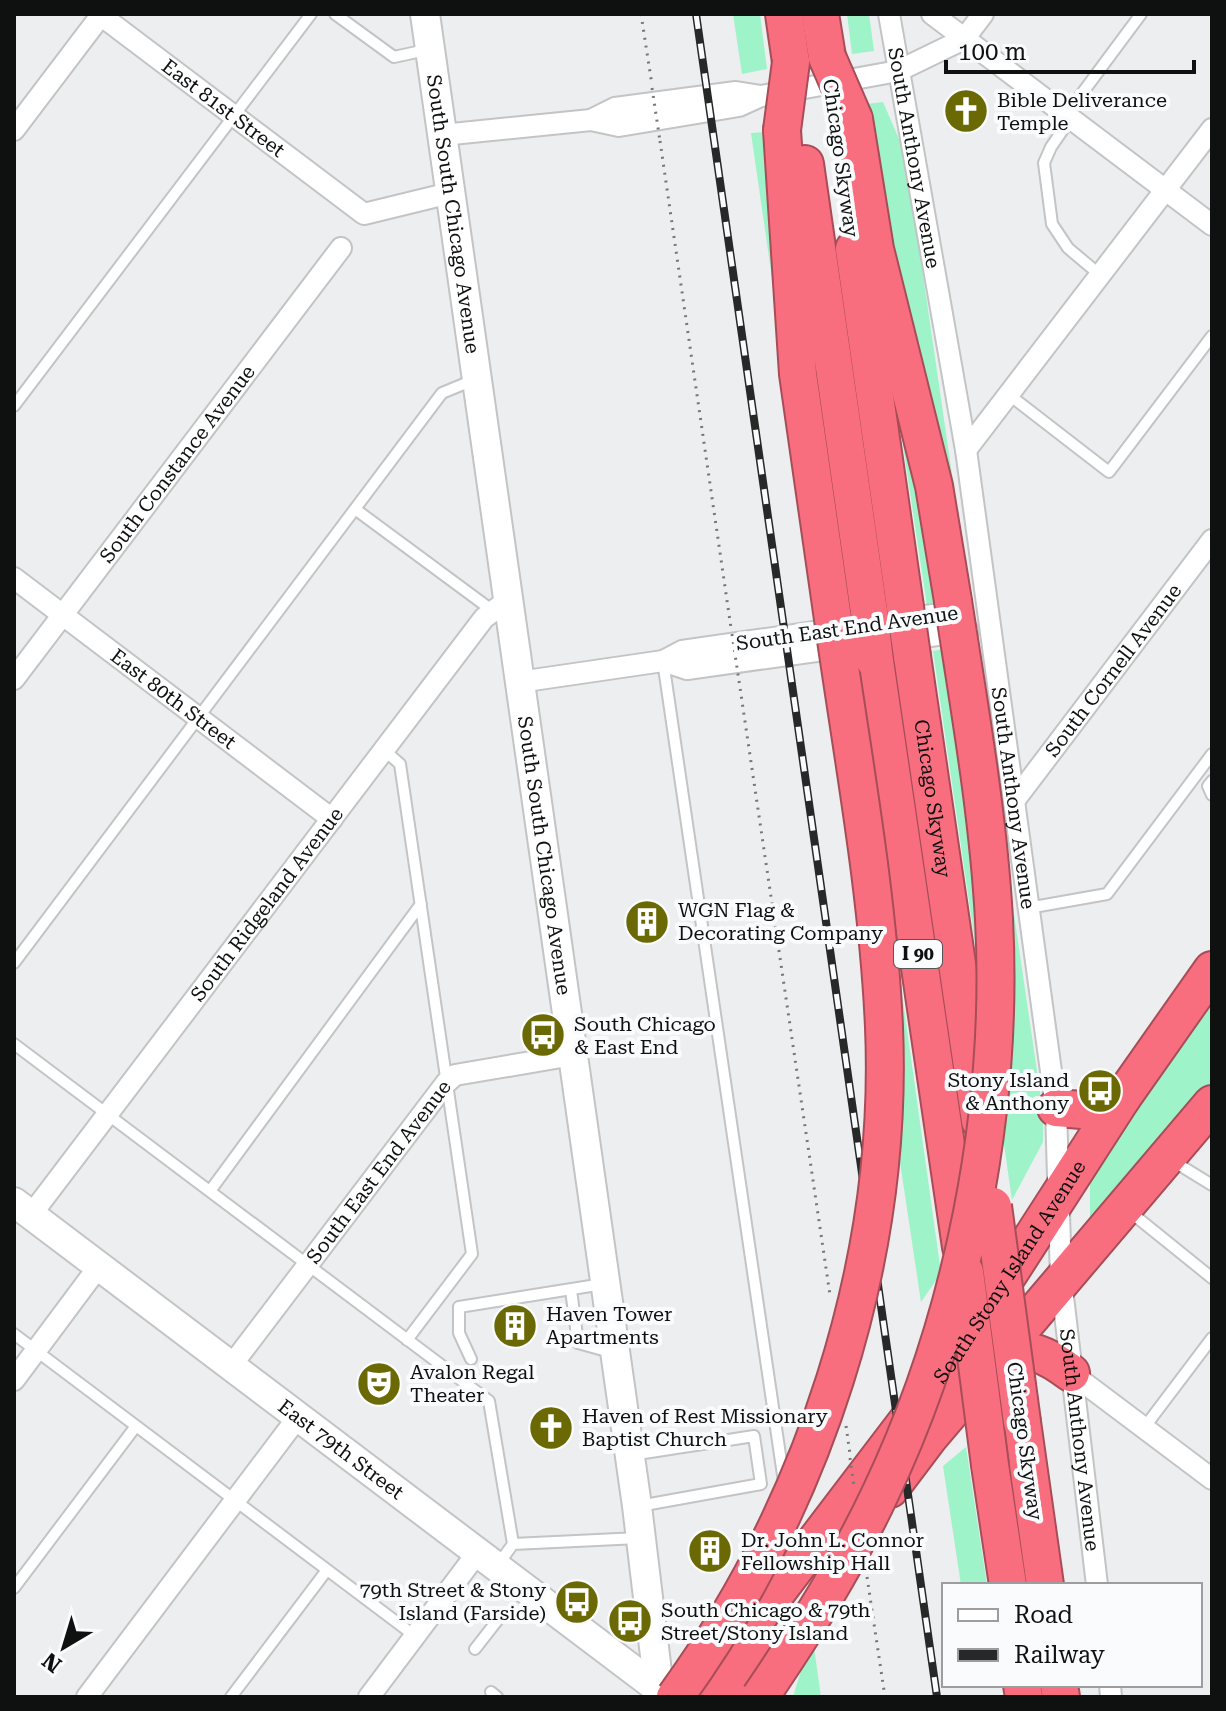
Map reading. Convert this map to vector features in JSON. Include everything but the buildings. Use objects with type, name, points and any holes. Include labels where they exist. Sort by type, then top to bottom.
[{"type":"highway","name":"Chicago Skyway","points":[[784,14],[791,62],[791,128],[869,612],[1008,1583]]},
{"type":"highway","name":"Chicago Skyway","points":[[820,14],[827,57],[845,120],[905,607],[1045,1583]]},
{"type":"highway","points":[[760,1697],[832,1586],[880,1495],[911,1423],[935,1354],[973,1208],[992,1067],[994,919],[986,830],[953,601],[934,486],[845,120]]},
{"type":"highway","points":[[663,1695],[703,1658],[760,1562],[807,1460],[851,1325],[869,1240],[880,1155],[885,1074],[878,936],[798,374],[791,128]]},
{"type":"highway","name":"South Stony Island Avenue","points":[[697,1697],[796,1560],[952,1362],[1122,1098],[1212,970]]},
{"type":"highway","points":[[1056,1108],[1095,1111],[1122,1098]]},
{"type":"highway","name":"South Stony Island Avenue","points":[[738,1697],[930,1436],[1212,1104]]},
{"type":"highway","points":[[999,1353],[1014,1349],[1035,1351],[1071,1373]]},
{"type":"main road","name":"South South Chicago Avenue","points":[[425,14],[476,379],[501,606],[519,682],[663,1695]]},
{"type":"main road","name":"East 79th Street","points":[[22,1208],[298,1417],[496,1554],[663,1695]]},
{"type":"main road","name":"South Stony Island Avenue","points":[[663,1695],[693,1642],[796,1560]]},
{"type":"main road","name":"South Stony Island Avenue","points":[[770,1697],[797,1614]]},
{"type":"street","name":"South Anthony Avenue","points":[[889,14],[966,450],[1056,1108],[1061,1280],[1097,1583]]},
{"type":"street","points":[[932,14],[1212,225]]},
{"type":"street","points":[[442,135],[591,120],[615,108],[736,92],[761,96],[898,71],[964,39],[983,14]]},
{"type":"street","name":"East 81st Street","points":[[100,15],[364,214],[450,193]]},
{"type":"street","points":[[14,130],[100,15]]},
{"type":"street","points":[[966,450],[1212,129]]},
{"type":"street","name":"South Constance Avenue","points":[[14,679],[341,248]]},
{"type":"street","name":"South Cornell Avenue","points":[[1014,801],[1212,540]]},
{"type":"street","name":"East 80th Street","points":[[14,578],[332,819]]},
{"type":"street","name":"South Ridgeland Avenue","points":[[22,1208],[107,1114],[484,618],[501,606]]},
{"type":"street","name":"South East End Avenue","points":[[519,682],[663,661],[687,669],[973,630],[988,616]]},
{"type":"street","name":"South East End Avenue","points":[[231,1366],[446,1083],[455,1075],[573,1055]]},
{"type":"street","points":[[14,1380],[99,1266]]},
{"type":"street","points":[[1071,1373],[1212,1479]]},
{"type":"street","points":[[87,1697],[298,1417]]},
{"type":"street","points":[[369,1697],[415,1636],[496,1554]]},
{"type":"lane","points":[[14,406],[311,14]]},
{"type":"lane","points":[[335,14],[394,57],[430,50]]},
{"type":"lane","points":[[1100,275],[1068,248],[1052,224],[1044,163],[1068,117],[1141,14]]},
{"type":"lane","points":[[1008,394],[1109,472],[1212,336]]},
{"type":"lane","points":[[14,963],[442,393],[476,379]]},
{"type":"lane","points":[[355,509],[501,606]]},
{"type":"lane","points":[[663,661],[791,1525]]},
{"type":"lane","points":[[384,750],[400,764],[472,1254],[407,1340]]},
{"type":"lane","points":[[1028,908],[1107,894],[1212,754]]},
{"type":"lane","points":[[1212,781],[1208,786],[1212,795]]},
{"type":"lane","points":[[210,1191],[421,904]]},
{"type":"lane","points":[[14,1044],[489,1401],[496,1554],[641,1538]]},
{"type":"lane","points":[[1168,1158],[1212,1185]]},
{"type":"lane","points":[[1124,1207],[1212,1278]]},
{"type":"lane","points":[[471,1359],[459,1333],[459,1307],[605,1284]]},
{"type":"lane","points":[[571,1290],[578,1343],[615,1353]]},
{"type":"lane","points":[[14,1334],[415,1636]]},
{"type":"lane","points":[[1144,1428],[1212,1338]]},
{"type":"lane","points":[[14,1588],[136,1426]]},
{"type":"lane","points":[[630,1455],[754,1436],[761,1484],[637,1506]]},
{"type":"lane","points":[[231,1697],[327,1570]]},
{"type":"lane","points":[[475,1649],[500,1617]]},
{"type":"path","points":[[641,14],[830,1296]]},
{"type":"path","points":[[845,1414],[850,1458]]},
{"type":"path","points":[[867,1577],[885,1697]]},
{"type":"green space","points":[[733,14],[760,14],[767,69],[742,74]]},
{"type":"green space","points":[[847,14],[869,14],[874,51],[852,54]]},
{"type":"green space","points":[[883,102],[899,139],[908,172],[969,591],[859,105]]},
{"type":"green space","points":[[776,131],[780,333],[751,133]]},
{"type":"green space","points":[[904,411],[942,604],[927,606],[898,412]]},
{"type":"green space","points":[[975,648],[1043,1112],[1043,1142],[1012,1200],[933,651]]},
{"type":"green space","points":[[856,664],[941,1273],[921,1302],[894,1122]]},
{"type":"green space","points":[[1212,1002],[1212,1086],[1090,1228],[1090,1173]]},
{"type":"green space","points":[[966,1447],[987,1583],[961,1583],[943,1466]]},
{"type":"green space","points":[[812,1633],[821,1697],[793,1697]]},
{"type":"railway","points":[[696,14],[937,1697]]},
{"type":"place","name":"Bible Deliverance Temple","points":[[966,111]]},
{"type":"place","name":"WGN Flag & Decorating Company","points":[[647,922]]},
{"type":"place","name":"South Chicago & East End","points":[[543,1035]]},
{"type":"place","name":"Stony Island & Anthony","points":[[1100,1091]]},
{"type":"place","name":"Haven Tower Apartments","points":[[515,1326]]},
{"type":"place","name":"Avalon Regal Theater","points":[[379,1384]]},
{"type":"place","name":"Haven of Rest Missionary Baptist Church","points":[[551,1428]]},
{"type":"place","name":"Dr. John L. Connor Fellowship Hall","points":[[710,1551]]},
{"type":"place","name":"79th Street & Stony Island (Farside)","points":[[577,1602]]},
{"type":"place","name":"South Chicago & 79th Street/Stony Island","points":[[630,1621]]}]
